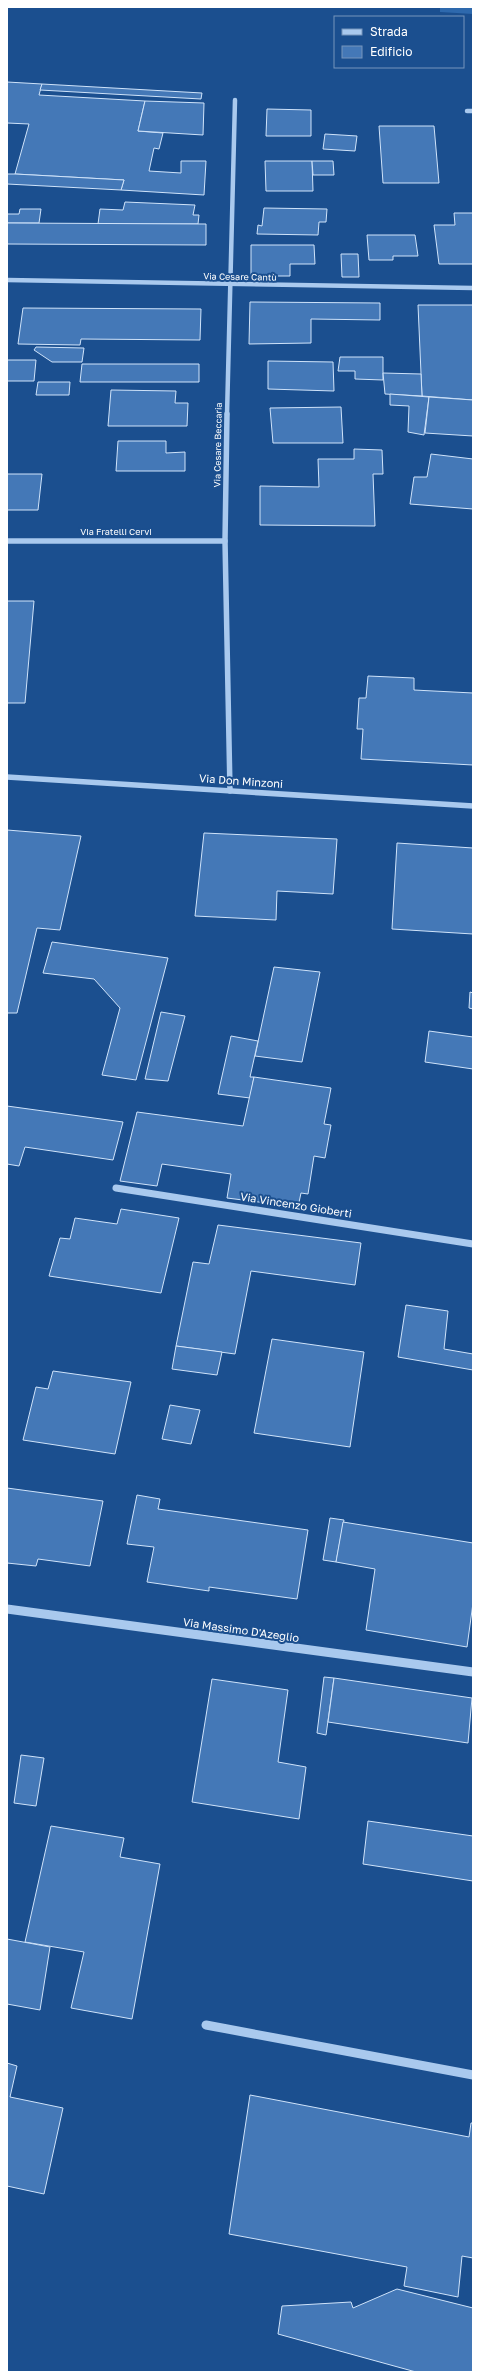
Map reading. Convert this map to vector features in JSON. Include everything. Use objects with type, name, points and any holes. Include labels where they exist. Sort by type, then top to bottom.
[{"type":"street","name":"Via Cesare Beccaria","points":[[230,791],[225,542],[229,285],[235,100]]},
{"type":"street","points":[[467,111],[473,111]]},
{"type":"street","name":"Via Cesare Cantù","points":[[7,280],[473,288]]},
{"type":"street","name":"Via Fratelli Cervi","points":[[7,541],[225,542]]},
{"type":"street","name":"Via Don Minzoni","points":[[7,776],[473,806]]},
{"type":"street","name":"Via Vincenzo Gioberti","points":[[116,1188],[473,1244]]},
{"type":"street","name":"Via Massimo D'Azeglio","points":[[7,1609],[473,1672]]},
{"type":"street","points":[[206,2026],[473,2075]]},
{"type":"shaded area","points":[[440,7],[473,7],[473,14],[440,12]]},
{"type":"building","points":[[7,82],[42,84],[39,95],[145,101],[138,131],[163,133],[159,149],[154,148],[149,171],[181,173],[181,161],[206,161],[204,195],[121,190],[124,180],[15,174],[29,124],[7,123]]},
{"type":"building","points":[[42,84],[202,93],[201,99],[40,90]]},
{"type":"building","points":[[145,101],[204,103],[203,135],[138,131]]},
{"type":"building","points":[[267,109],[311,110],[311,136],[266,136]]},
{"type":"building","points":[[379,126],[434,126],[439,183],[383,183]]},
{"type":"building","points":[[325,134],[357,136],[355,151],[323,149]]},
{"type":"building","points":[[265,161],[312,161],[313,191],[266,191]]},
{"type":"building","points":[[312,161],[333,161],[334,175],[313,175]]},
{"type":"building","points":[[7,174],[124,180],[121,190],[7,184]]},
{"type":"building","points":[[125,202],[195,205],[193,215],[199,215],[198,224],[98,224],[100,209],[123,210]]},
{"type":"building","points":[[264,208],[327,209],[326,222],[319,222],[318,235],[257,234],[258,225],[262,226]]},
{"type":"building","points":[[20,209],[41,209],[39,223],[7,223],[7,214],[19,214]]},
{"type":"building","points":[[454,213],[473,213],[473,264],[439,264],[434,225],[455,225]]},
{"type":"building","points":[[7,223],[206,224],[206,245],[7,244]]},
{"type":"building","points":[[367,235],[415,235],[418,256],[393,256],[393,260],[369,260]]},
{"type":"building","points":[[251,245],[314,245],[315,264],[290,264],[290,276],[251,276]]},
{"type":"building","points":[[341,254],[358,254],[359,277],[342,277]]},
{"type":"building","points":[[250,302],[380,303],[380,320],[311,319],[311,343],[249,344]]},
{"type":"building","points":[[418,305],[473,305],[473,400],[422,396]]},
{"type":"building","points":[[23,308],[201,309],[200,340],[81,339],[80,345],[18,344]]},
{"type":"building","points":[[36,347],[84,348],[82,362],[52,362],[34,350]]},
{"type":"building","points":[[340,357],[383,357],[383,380],[355,379],[355,371],[338,371]]},
{"type":"building","points":[[7,360],[36,360],[34,381],[7,381]]},
{"type":"building","points":[[268,361],[333,362],[334,391],[268,389]]},
{"type":"building","points":[[82,364],[199,364],[199,382],[80,382]]},
{"type":"building","points":[[383,373],[421,374],[422,396],[385,394]]},
{"type":"building","points":[[38,382],[70,382],[69,395],[36,395]]},
{"type":"building","points":[[111,390],[176,391],[175,403],[188,403],[187,426],[108,426]]},
{"type":"building","points":[[390,394],[429,397],[424,435],[408,432],[409,406],[390,405]]},
{"type":"building","points":[[429,397],[473,400],[473,436],[425,433]]},
{"type":"building","points":[[341,407],[343,443],[273,443],[270,408]]},
{"type":"building","points":[[118,441],[166,441],[166,453],[185,452],[185,471],[116,471]]},
{"type":"building","points":[[354,449],[382,450],[383,474],[373,474],[375,526],[260,525],[260,486],[319,487],[318,459],[354,459]]},
{"type":"building","points":[[431,454],[473,459],[473,509],[410,504],[414,477],[427,477]]},
{"type":"building","points":[[7,474],[42,474],[38,510],[7,510]]},
{"type":"building","points":[[7,601],[34,601],[25,703],[7,703]]},
{"type":"building","points":[[368,676],[414,678],[414,690],[473,693],[473,765],[361,759],[363,729],[357,729],[359,698],[366,698]]},
{"type":"building","points":[[7,830],[81,836],[60,930],[37,928],[17,1013],[7,1013]]},
{"type":"building","points":[[204,833],[337,839],[333,894],[277,891],[276,920],[195,916]]},
{"type":"building","points":[[397,843],[473,848],[473,934],[392,929]]},
{"type":"building","points":[[52,942],[168,958],[136,1080],[102,1075],[120,1008],[94,979],[43,973]]},
{"type":"building","points":[[274,967],[320,972],[302,1062],[255,1056]]},
{"type":"building","points":[[470,992],[473,993],[473,1009],[469,1008]]},
{"type":"building","points":[[161,1012],[185,1016],[168,1081],[145,1079]]},
{"type":"building","points":[[429,1031],[473,1037],[473,1069],[425,1062]]},
{"type":"building","points":[[231,1036],[258,1041],[250,1077],[254,1077],[250,1098],[218,1094]]},
{"type":"building","points":[[254,1077],[331,1088],[324,1124],[331,1125],[325,1158],[314,1156],[308,1194],[301,1193],[298,1207],[227,1198],[231,1174],[162,1164],[157,1186],[120,1181],[137,1112],[243,1126]]},
{"type":"building","points":[[7,1106],[123,1122],[113,1160],[25,1147],[19,1166],[7,1164]]},
{"type":"building","points":[[121,1209],[179,1218],[161,1293],[49,1276],[60,1238],[70,1239],[75,1218],[117,1224]]},
{"type":"building","points":[[218,1225],[361,1243],[355,1285],[251,1271],[235,1354],[176,1346],[193,1262],[209,1264]]},
{"type":"building","points":[[406,1305],[448,1311],[444,1349],[473,1354],[473,1370],[398,1357]]},
{"type":"building","points":[[272,1339],[364,1352],[350,1447],[254,1433]]},
{"type":"building","points":[[176,1346],[222,1352],[217,1375],[172,1369]]},
{"type":"building","points":[[53,1371],[131,1382],[115,1454],[23,1440],[36,1387],[48,1389]]},
{"type":"building","points":[[170,1405],[200,1410],[191,1444],[162,1439]]},
{"type":"building","points":[[7,1488],[103,1501],[90,1566],[38,1559],[36,1566],[7,1563]]},
{"type":"building","points":[[137,1495],[160,1499],[158,1509],[308,1530],[297,1599],[209,1587],[209,1591],[147,1582],[154,1547],[127,1544]]},
{"type":"building","points":[[330,1518],[344,1520],[336,1562],[323,1560]]},
{"type":"building","points":[[343,1522],[473,1543],[473,1603],[467,1647],[366,1630],[375,1569],[336,1562]]},
{"type":"building","points":[[324,1677],[334,1678],[326,1735],[317,1733]]},
{"type":"building","points":[[334,1678],[472,1698],[468,1743],[328,1722]]},
{"type":"building","points":[[212,1679],[288,1690],[278,1762],[306,1767],[299,1819],[192,1802]]},
{"type":"building","points":[[21,1755],[44,1758],[36,1806],[14,1803]]},
{"type":"building","points":[[368,1821],[473,1836],[473,1881],[363,1864]]},
{"type":"building","points":[[51,1826],[124,1838],[120,1857],[160,1864],[132,2019],[71,2008],[84,1952],[25,1942]]},
{"type":"building","points":[[7,1939],[50,1947],[40,2010],[7,2004]]},
{"type":"building","points":[[7,2063],[17,2066],[10,2097],[63,2108],[44,2194],[7,2186]]},
{"type":"building","points":[[250,2095],[469,2137],[471,2123],[473,2123],[473,2258],[462,2256],[458,2297],[404,2286],[407,2267],[229,2234]]},
{"type":"building","points":[[397,2289],[473,2308],[473,2372],[416,2372],[278,2334],[282,2306],[351,2302],[353,2308]]}]
